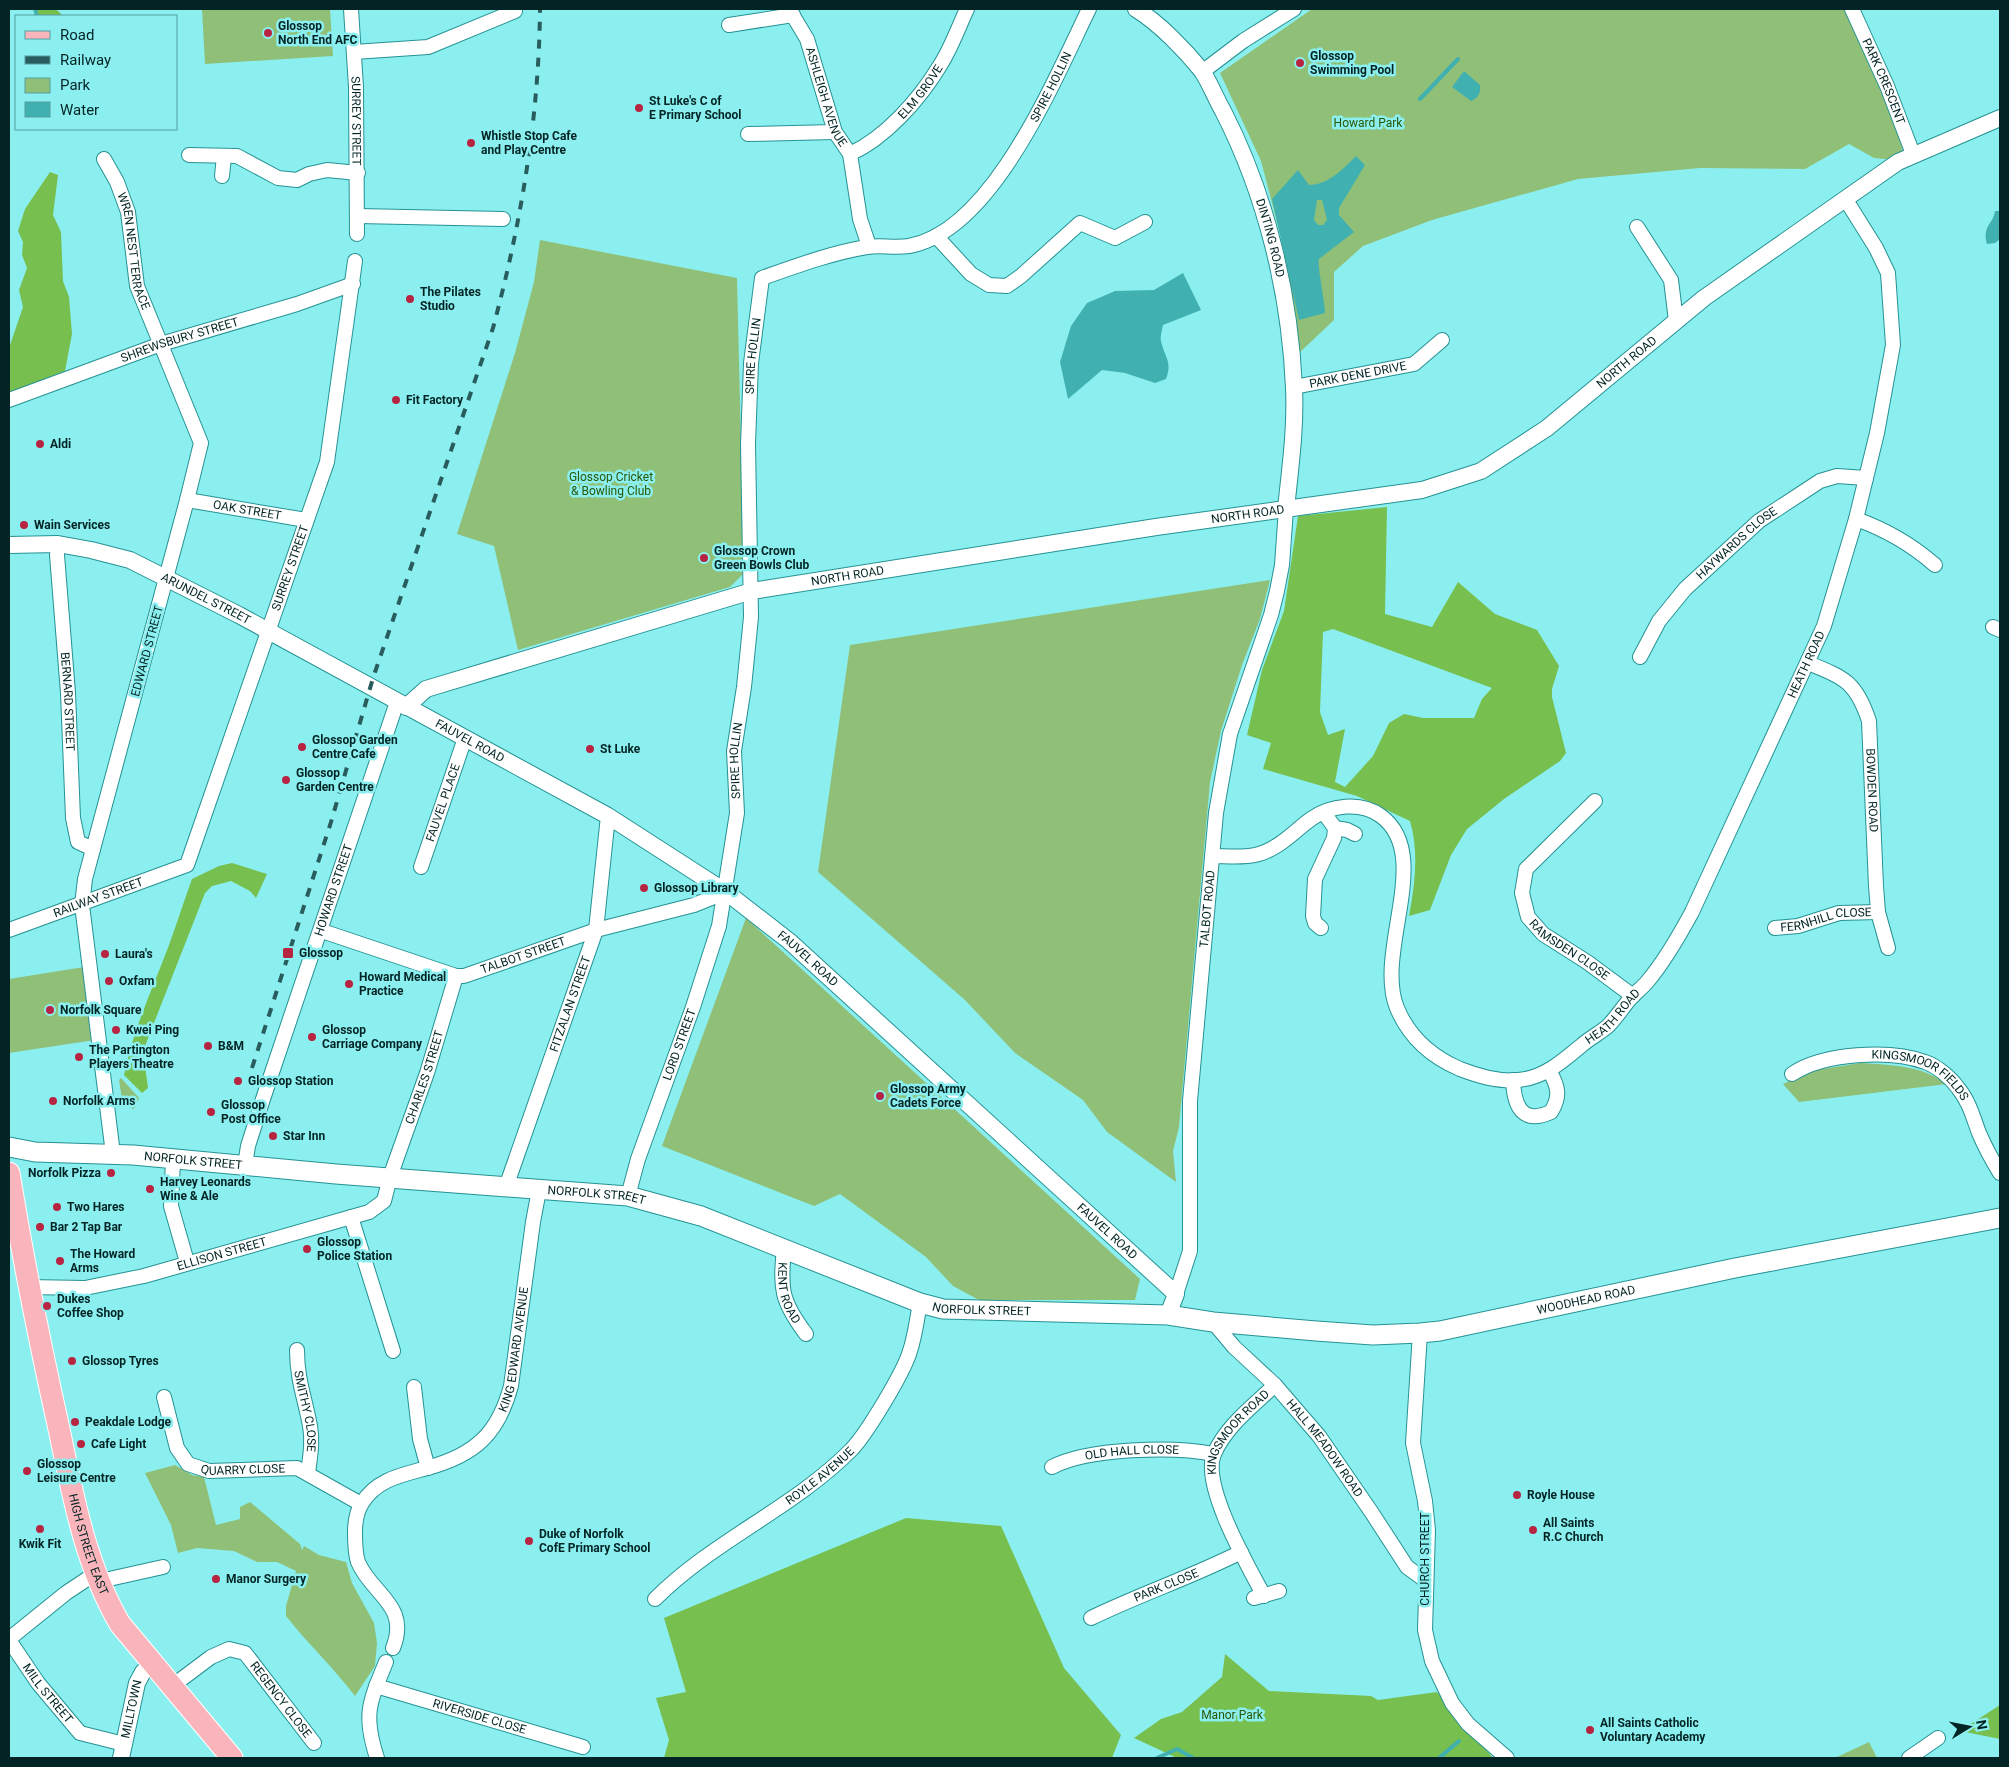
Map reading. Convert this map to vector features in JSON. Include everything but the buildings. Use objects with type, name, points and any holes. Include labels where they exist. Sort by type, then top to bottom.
[{"type":"main road","name":"NORFOLK STREET","points":[[9,1147],[35,1152],[113,1154],[336,1174],[628,1196],[701,1216],[920,1303],[942,1309],[1168,1315]]},
{"type":"main road","name":"HIGH STREET EAST","points":[[9,1173],[28,1287],[82,1536],[98,1577],[120,1624],[152,1665],[232,1758]]},
{"type":"main road","name":"WOODHEAD ROAD","points":[[1168,1315],[1213,1322],[1373,1335],[1440,1331],[1744,1266],[2000,1218]]},
{"type":"street","name":"SURREY STREET","points":[[351,9],[358,173],[357,234]]},
{"type":"street","name":"ELM GROVE","points":[[850,154],[886,131],[905,112],[939,68],[967,9]]},
{"type":"street","name":"SPIRE HOLLIN","points":[[726,892],[737,813],[734,751],[744,687],[751,617],[748,444],[751,363],[762,278],[816,259],[869,246],[909,246],[936,236],[975,204],[1008,165],[1049,92],[1089,9]]},
{"type":"street","name":"DINTING ROAD","points":[[1136,9],[1152,19],[1202,72],[1243,150],[1262,208],[1279,268],[1294,387],[1294,412],[1286,509]]},
{"type":"street","points":[[1202,72],[1243,41],[1294,9]]},
{"type":"street","name":"PARK CRESCENT","points":[[1852,9],[1887,86],[1913,154]]},
{"type":"street","points":[[354,52],[428,47],[515,11]]},
{"type":"street","points":[[729,26],[791,12]]},
{"type":"street","name":"ASHLEIGH AVENUE","points":[[791,12],[807,39],[835,132],[850,154],[860,219],[869,246]]},
{"type":"street","name":"NORTH ROAD","points":[[397,702],[426,689],[752,591],[986,553],[1422,490],[1482,471],[1547,428],[1711,293],[1898,162],[2000,118]]},
{"type":"street","points":[[748,134],[835,132]]},
{"type":"street","points":[[189,155],[237,156],[278,178],[297,180],[308,174],[327,170],[358,173]]},
{"type":"street","points":[[222,176],[224,156]]},
{"type":"street","name":"WREN NEST TERRACE","points":[[104,159],[117,182],[128,212],[137,286],[161,344]]},
{"type":"street","name":"HEATH ROAD","points":[[1212,856],[1255,855],[1287,840],[1312,818],[1338,807],[1363,807],[1381,816],[1396,832],[1403,849],[1401,898],[1393,945],[1390,986],[1397,1008],[1407,1028],[1420,1044],[1443,1062],[1493,1079],[1513,1080],[1543,1074],[1608,1025],[1647,983],[1692,912],[1824,626],[1856,519],[1889,373],[1893,345],[1888,273],[1876,248],[1846,200]]},
{"type":"street","points":[[358,216],[503,219]]},
{"type":"street","points":[[936,236],[971,274],[989,285],[1007,286],[1021,276],[1080,223],[1115,238],[1145,222]]},
{"type":"street","points":[[1637,227],[1671,280],[1676,321]]},
{"type":"street","name":"SURREY STREET","points":[[187,865],[327,462],[355,261]]},
{"type":"street","name":"SHREWSBURY STREET","points":[[9,400],[161,344],[297,304],[353,284]]},
{"type":"street","name":"PARK DENE DRIVE","points":[[1294,387],[1414,364],[1442,340]]},
{"type":"street","name":"EDWARD STREET","points":[[113,1154],[82,905],[85,878],[167,578],[201,443],[161,344]]},
{"type":"street","name":"HAYWARDS CLOSE","points":[[1640,657],[1659,621],[1685,589],[1759,521],[1820,481],[1837,476],[1866,478]]},
{"type":"street","name":"OAK STREET","points":[[187,500],[306,520]]},
{"type":"street","name":"TALBOT ROAD","points":[[1168,1315],[1186,1268],[1190,1251],[1189,1122],[1212,856],[1224,756],[1239,704],[1271,615],[1282,565],[1286,509]]},
{"type":"street","points":[[1856,519],[1879,527],[1908,543],[1935,565]]},
{"type":"street","name":"ARUNDEL STREET","points":[[9,545],[58,544],[130,560],[267,631],[397,702]]},
{"type":"street","name":"BERNARD STREET","points":[[58,544],[57,555],[68,693],[74,818],[78,842],[93,849]]},
{"type":"street","name":"BOWDEN ROAD","points":[[1808,663],[1844,680],[1860,695],[1869,721],[1878,912],[1888,948]]},
{"type":"street","name":"FAUVEL ROAD","points":[[397,702],[608,816],[726,892],[789,941],[1176,1294]]},
{"type":"street","name":"HOWARD STREET","points":[[245,1165],[248,1146],[262,1102],[322,931],[397,702]]},
{"type":"street","name":"FAUVEL PLACE","points":[[421,867],[465,738]]},
{"type":"street","name":"RAMSDEN CLOSE","points":[[1595,801],[1526,868],[1522,893],[1528,917],[1543,934],[1587,962],[1633,996]]},
{"type":"street","points":[[1322,928],[1315,923],[1313,916],[1315,879],[1334,838],[1334,828],[1324,813]]},
{"type":"street","name":"FITZALAN STREET","points":[[506,1186],[596,930],[608,816]]},
{"type":"street","points":[[1334,828],[1347,830],[1355,834]]},
{"type":"street","name":"RAILWAY STREET","points":[[9,930],[82,905],[187,865]]},
{"type":"street","name":"TALBOT STREET","points":[[456,976],[464,976],[596,930],[694,904],[726,892]]},
{"type":"street","name":"LORD STREET","points":[[628,1196],[638,1159],[693,1007],[719,926],[726,892]]},
{"type":"street","name":"FERNHILL CLOSE","points":[[1775,928],[1798,926],[1839,913],[1878,912]]},
{"type":"street","points":[[322,931],[456,976]]},
{"type":"street","name":"CHARLES STREET","points":[[390,1177],[427,1073],[456,976]]},
{"type":"street","name":"KINGSMOOR FIELDS","points":[[1792,1074],[1804,1066],[1833,1057],[1882,1056],[1926,1062],[1950,1078],[1967,1100],[1980,1135],[2000,1173]]},
{"type":"street","points":[[1513,1080],[1519,1109],[1526,1115],[1543,1116],[1551,1112],[1558,1096],[1558,1087],[1549,1070]]},
{"type":"street","points":[[173,1160],[171,1206],[187,1262]]},
{"type":"street","name":"ELLISON STREET","points":[[28,1287],[86,1288],[144,1276],[187,1262],[369,1212],[384,1201],[390,1177]]},
{"type":"street","name":"KING EDWARD AVENUE","points":[[393,1648],[399,1633],[397,1620],[389,1603],[371,1582],[358,1562],[355,1546],[355,1523],[361,1504],[372,1490],[384,1481],[464,1456],[480,1444],[496,1426],[506,1407],[515,1364],[533,1222],[539,1190]]},
{"type":"street","points":[[351,1217],[393,1351]]},
{"type":"street","name":"KENT ROAD","points":[[784,1248],[781,1282],[786,1304],[806,1334]]},
{"type":"street","name":"ROYLE AVENUE","points":[[655,1599],[678,1576],[812,1483],[853,1448],[884,1402],[910,1353],[920,1303]]},
{"type":"street","name":"HALL MEADOW ROAD","points":[[1213,1322],[1234,1347],[1275,1385],[1334,1458],[1407,1567],[1425,1580]]},
{"type":"street","name":"CHURCH STREET","points":[[1420,1333],[1413,1443],[1426,1510],[1425,1630],[1432,1661],[1452,1703],[1468,1724],[1507,1758]]},
{"type":"street","name":"SMITHY CLOSE","points":[[297,1350],[297,1375],[310,1427],[312,1449],[308,1473]]},
{"type":"street","name":"KINGSMOOR ROAD","points":[[1275,1385],[1229,1430],[1214,1454],[1211,1473],[1219,1500],[1259,1597],[1279,1591]]},
{"type":"street","points":[[414,1387],[420,1439],[428,1468]]},
{"type":"street","name":"QUARRY CLOSE","points":[[164,1397],[177,1448],[188,1464],[209,1471],[297,1468],[361,1504]]},
{"type":"street","name":"OLD HALL CLOSE","points":[[1050,1468],[1065,1460],[1086,1456],[1155,1450],[1190,1449],[1214,1454]]},
{"type":"street","name":"PARK CLOSE","points":[[1091,1618],[1131,1599],[1207,1569],[1241,1552]]},
{"type":"street","points":[[98,1577],[163,1567]]},
{"type":"street","name":"MILL STREET","points":[[98,1577],[66,1593],[9,1639],[38,1683],[80,1733],[123,1751]]},
{"type":"street","name":"REGENCY CLOSE","points":[[171,1687],[211,1657],[229,1649],[245,1653],[314,1743]]},
{"type":"street","points":[[377,1758],[368,1732],[368,1711],[386,1662]]},
{"type":"street","name":"MILLTOWN","points":[[123,1751],[137,1683],[143,1672],[152,1665]]},
{"type":"street","name":"RIVERSIDE CLOSE","points":[[376,1686],[584,1747]]},
{"type":"street","points":[[1909,1758],[1938,1738]]},
{"type":"green space","points":[[36,9],[56,9],[62,15],[39,15]]},
{"type":"green space","name":"Glossop North End AFC","points":[[202,9],[330,9],[333,56],[205,64]]},
{"type":"green space","name":"Howard Park","points":[[1312,9],[1845,9],[1895,115],[1905,161],[1874,158],[1849,144],[1805,169],[1700,168],[1578,179],[1432,220],[1363,246],[1334,272],[1334,320],[1299,353],[1284,249],[1261,161],[1220,73]]},
{"type":"green space","points":[[50,172],[58,175],[53,215],[61,232],[63,281],[69,297],[72,334],[65,371],[9,393],[9,348],[23,307],[19,290],[27,268],[22,255],[23,242],[18,231],[25,209]]},
{"type":"green space","name":"Glossop Cricket & Bowling Club","points":[[540,240],[737,278],[744,573],[730,587],[518,650],[494,546],[457,534],[515,353],[534,282]]},
{"type":"green space","points":[[1387,507],[1385,614],[1432,627],[1458,582],[1495,614],[1537,630],[1559,666],[1552,689],[1552,697],[1566,753],[1560,761],[1504,799],[1467,829],[1451,855],[1430,910],[1409,916],[1415,868],[1413,833],[1410,821],[1357,796],[1263,769],[1271,743],[1247,735],[1262,670],[1284,611],[1298,516]],"holes":[[[1333,629],[1492,688],[1482,699],[1474,718],[1423,718],[1404,714],[1389,723],[1373,756],[1345,787],[1335,782],[1345,729],[1328,735],[1320,712],[1323,632]]]},
{"type":"green space","points":[[1270,580],[1260,619],[1242,665],[1221,731],[1210,782],[1179,1127],[1173,1151],[1176,1182],[1107,1132],[1083,1100],[1015,1053],[965,1000],[818,872],[850,645]]},
{"type":"green space","points":[[232,863],[267,874],[256,898],[250,891],[231,881],[212,886],[205,893],[143,1051],[148,1088],[142,1093],[124,1075],[138,1025],[192,879],[219,866]]},
{"type":"green space","points":[[746,918],[1140,1279],[1135,1300],[979,1300],[953,1286],[926,1257],[840,1194],[814,1206],[662,1146]]},
{"type":"green space","name":"Norfolk Square","points":[[84,967],[95,1040],[9,1053],[9,979]]},
{"type":"green space","points":[[1860,1063],[1905,1067],[1927,1073],[1947,1084],[1799,1102],[1783,1084],[1810,1071]]},
{"type":"green space","points":[[121,1078],[139,1098],[135,1108],[132,1109],[130,1097],[122,1099],[119,1080]]},
{"type":"green space","points":[[175,1465],[192,1475],[204,1477],[216,1525],[240,1519],[240,1507],[250,1502],[300,1544],[302,1550],[304,1546],[319,1555],[346,1562],[352,1583],[374,1623],[377,1643],[375,1666],[355,1696],[286,1616],[286,1606],[296,1571],[277,1562],[257,1562],[234,1551],[197,1548],[178,1553],[171,1525],[145,1473]]},
{"type":"green space","points":[[906,1518],[1001,1526],[1064,1668],[1121,1735],[1112,1758],[664,1758],[669,1740],[656,1698],[686,1692],[664,1618]]},
{"type":"green space","name":"Manor Park","points":[[1225,1654],[1269,1691],[1371,1696],[1378,1700],[1437,1692],[1493,1758],[1177,1758],[1134,1738],[1161,1719],[1182,1712],[1222,1677]]},
{"type":"green space","points":[[2000,1705],[2000,1739],[1960,1731]]},
{"type":"green space","points":[[1869,1742],[1877,1758],[1835,1758]]},
{"type":"water","points":[[1464,71],[1480,85],[1478,95],[1471,101],[1452,87]]},
{"type":"water","points":[[1356,156],[1365,165],[1339,208],[1339,215],[1354,232],[1319,259],[1325,313],[1299,320],[1272,199],[1298,170],[1309,185],[1316,184],[1335,175]],"holes":[[[1317,200],[1322,200],[1327,220],[1323,225],[1318,225],[1314,220]]]},
{"type":"water","points":[[1995,211],[2000,211],[2000,239],[1995,243],[1987,244],[1986,233]]},
{"type":"water","points":[[1183,273],[1201,310],[1163,325],[1161,339],[1169,368],[1166,379],[1155,383],[1125,373],[1102,370],[1068,399],[1060,362],[1071,326],[1087,303],[1115,291],[1154,290]]},
{"type":"waterway","points":[[35,9],[37,15]]},
{"type":"waterway","points":[[1420,99],[1458,59]]},
{"type":"waterway","points":[[1439,1758],[1459,1741]]},
{"type":"waterway","points":[[1157,1758],[1177,1749],[1193,1758]]},
{"type":"railway","points":[[252,1068],[331,822],[373,678],[493,328],[512,249],[527,170],[536,90],[540,9]]},
{"type":"place","name":"Glossop North End AFC","points":[[268,33]]},
{"type":"place","name":"Glossop Swimming Pool","points":[[1300,63]]},
{"type":"place","name":"St Luke's C of E Primary School","points":[[639,108]]},
{"type":"place","name":"Whistle Stop Cafe and Play Centre","points":[[471,143]]},
{"type":"place","name":"The Pilates Studio","points":[[410,299]]},
{"type":"place","name":"Fit Factory","points":[[396,400]]},
{"type":"place","name":"Aldi","points":[[40,444]]},
{"type":"place","name":"Wain Services","points":[[24,525]]},
{"type":"place","name":"Glossop Crown Green Bowls Club","points":[[704,558]]},
{"type":"place","name":"Glossop Garden Centre Cafe","points":[[302,747]]},
{"type":"place","name":"St Luke","points":[[590,749]]},
{"type":"place","name":"Glossop Garden Centre","points":[[286,780]]},
{"type":"place","name":"Glossop Library","points":[[644,888]]},
{"type":"place","name":"Glossop","points":[[288,953]]},
{"type":"place","name":"Laura's","points":[[105,954]]},
{"type":"place","name":"Oxfam","points":[[109,981]]},
{"type":"place","name":"Howard Medical Practice","points":[[349,984]]},
{"type":"place","name":"Norfolk Square","points":[[50,1010]]},
{"type":"place","name":"Kwei Ping","points":[[116,1030]]},
{"type":"place","name":"Glossop Carriage Company","points":[[312,1037]]},
{"type":"place","name":"B&M","points":[[208,1046]]},
{"type":"place","name":"The Partington Players Theatre","points":[[79,1057]]},
{"type":"place","name":"Glossop Station","points":[[238,1081]]},
{"type":"place","name":"Glossop Army Cadets Force","points":[[880,1096]]},
{"type":"place","name":"Norfolk Arms","points":[[53,1101]]},
{"type":"place","name":"Glossop Post Office","points":[[211,1112]]},
{"type":"place","name":"Star Inn","points":[[273,1136]]},
{"type":"place","name":"Norfolk Pizza","points":[[111,1173]]},
{"type":"place","name":"Harvey Leonards Wine & Ale","points":[[150,1189]]},
{"type":"place","name":"Two Hares","points":[[57,1207]]},
{"type":"place","name":"Bar 2 Tap Bar","points":[[40,1227]]},
{"type":"place","name":"Glossop Police Station","points":[[307,1249]]},
{"type":"place","name":"The Howard Arms","points":[[60,1261]]},
{"type":"place","name":"Dukes Coffee Shop","points":[[47,1306]]},
{"type":"place","name":"Glossop Tyres","points":[[72,1361]]},
{"type":"place","name":"Peakdale Lodge","points":[[75,1422]]},
{"type":"place","name":"Cafe Light","points":[[81,1444]]},
{"type":"place","name":"Glossop Leisure Centre","points":[[27,1471]]},
{"type":"place","name":"Royle House","points":[[1517,1495]]},
{"type":"place","name":"Kwik Fit","points":[[40,1529]]},
{"type":"place","name":"All Saints R.C Church","points":[[1533,1530]]},
{"type":"place","name":"Duke of Norfolk CofE Primary School","points":[[529,1541]]},
{"type":"place","name":"Manor Surgery","points":[[216,1579]]},
{"type":"place","name":"All Saints Catholic Voluntary Academy","points":[[1590,1730]]}]
